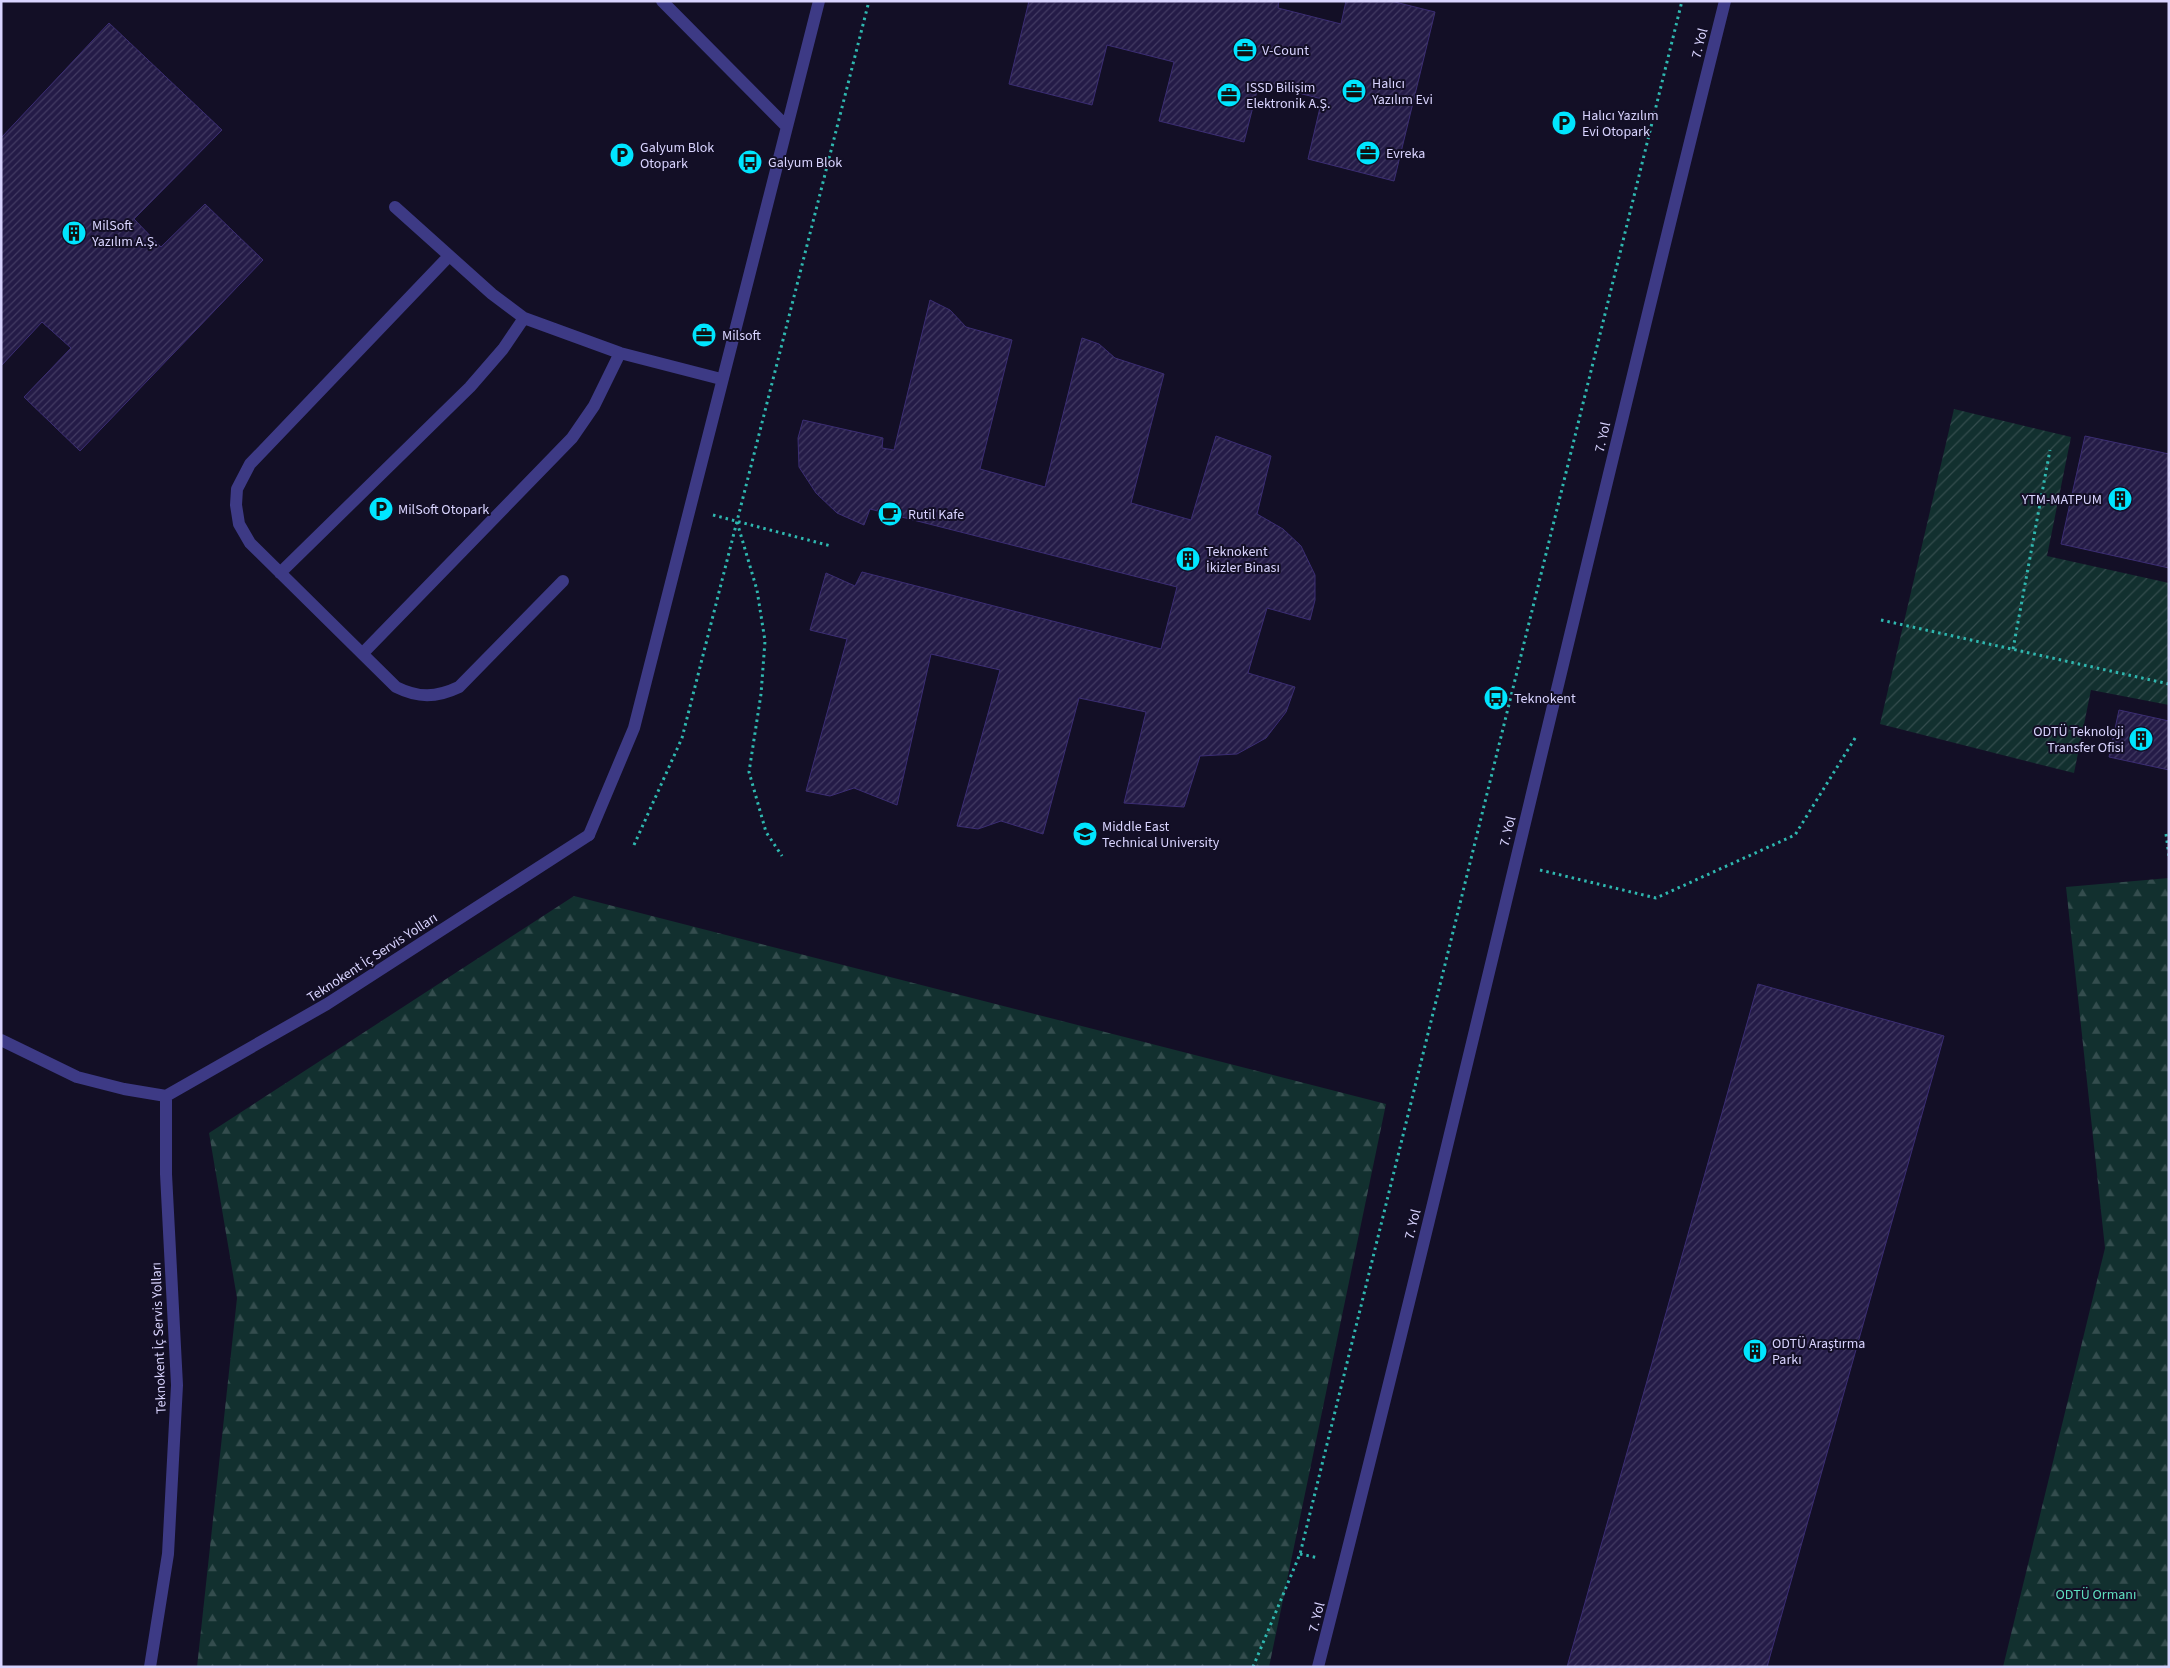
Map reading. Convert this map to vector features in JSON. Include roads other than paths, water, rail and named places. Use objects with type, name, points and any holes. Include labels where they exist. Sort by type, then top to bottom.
[{"type":"street","points":[[662,1],[787,127]]},
{"type":"street","points":[[395,208],[492,294],[524,318],[620,353],[721,379],[819,1]]},
{"type":"street","name":"7. Yol","points":[[1318,1667],[1515,864],[1649,303],[1725,1]]},
{"type":"street","points":[[449,256],[250,464],[242,476],[237,489],[239,524],[250,543],[396,687],[407,693],[431,697],[446,694],[459,687],[563,581]]},
{"type":"street","points":[[280,573],[470,387],[503,349],[524,318]]},
{"type":"street","points":[[362,653],[572,438],[594,406],[620,353]]},
{"type":"street","name":"Teknokent İç Servis Yolları","points":[[150,1667],[168,1554],[177,1385],[166,1174],[166,1096],[327,1004],[590,835],[634,728],[721,379]]},
{"type":"street","points":[[1,1040],[77,1077],[124,1089],[166,1096]]},
{"type":"place","name":"V-Count","points":[[1245,50]]},
{"type":"place","name":"Halıcı Yazılım Evi","points":[[1354,91]]},
{"type":"place","name":"ISSD Bilişim Elektronik A.Ş.","points":[[1229,95]]},
{"type":"place","name":"Halıcı Yazılım Evi Otopark","points":[[1564,123]]},
{"type":"place","name":"Evreka","points":[[1368,153]]},
{"type":"place","name":"Galyum Blok Otopark","points":[[622,155]]},
{"type":"place","name":"Galyum Blok","points":[[750,162]]},
{"type":"place","name":"MilSoft Yazılım A.Ş.","points":[[74,233]]},
{"type":"place","name":"Milsoft","points":[[704,335]]},
{"type":"place","name":"YTM-MATPUM","points":[[2120,499]]},
{"type":"place","name":"MilSoft Otopark","points":[[381,509]]},
{"type":"place","name":"Rutil Kafe","points":[[890,514]]},
{"type":"place","name":"Teknokent İkizler Binası","points":[[1188,559]]},
{"type":"place","name":"Teknokent","points":[[1496,698]]},
{"type":"place","name":"ODTÜ Teknoloji Transfer Ofisi","points":[[2141,739]]},
{"type":"place","name":"Middle East Technical University","points":[[1085,834]]},
{"type":"place","name":"ODTÜ Araştırma Parkı","points":[[1755,1351]]},
{"type":"park label","name":"ODTÜ Ormanı","points":[[2096,1594]]}]
